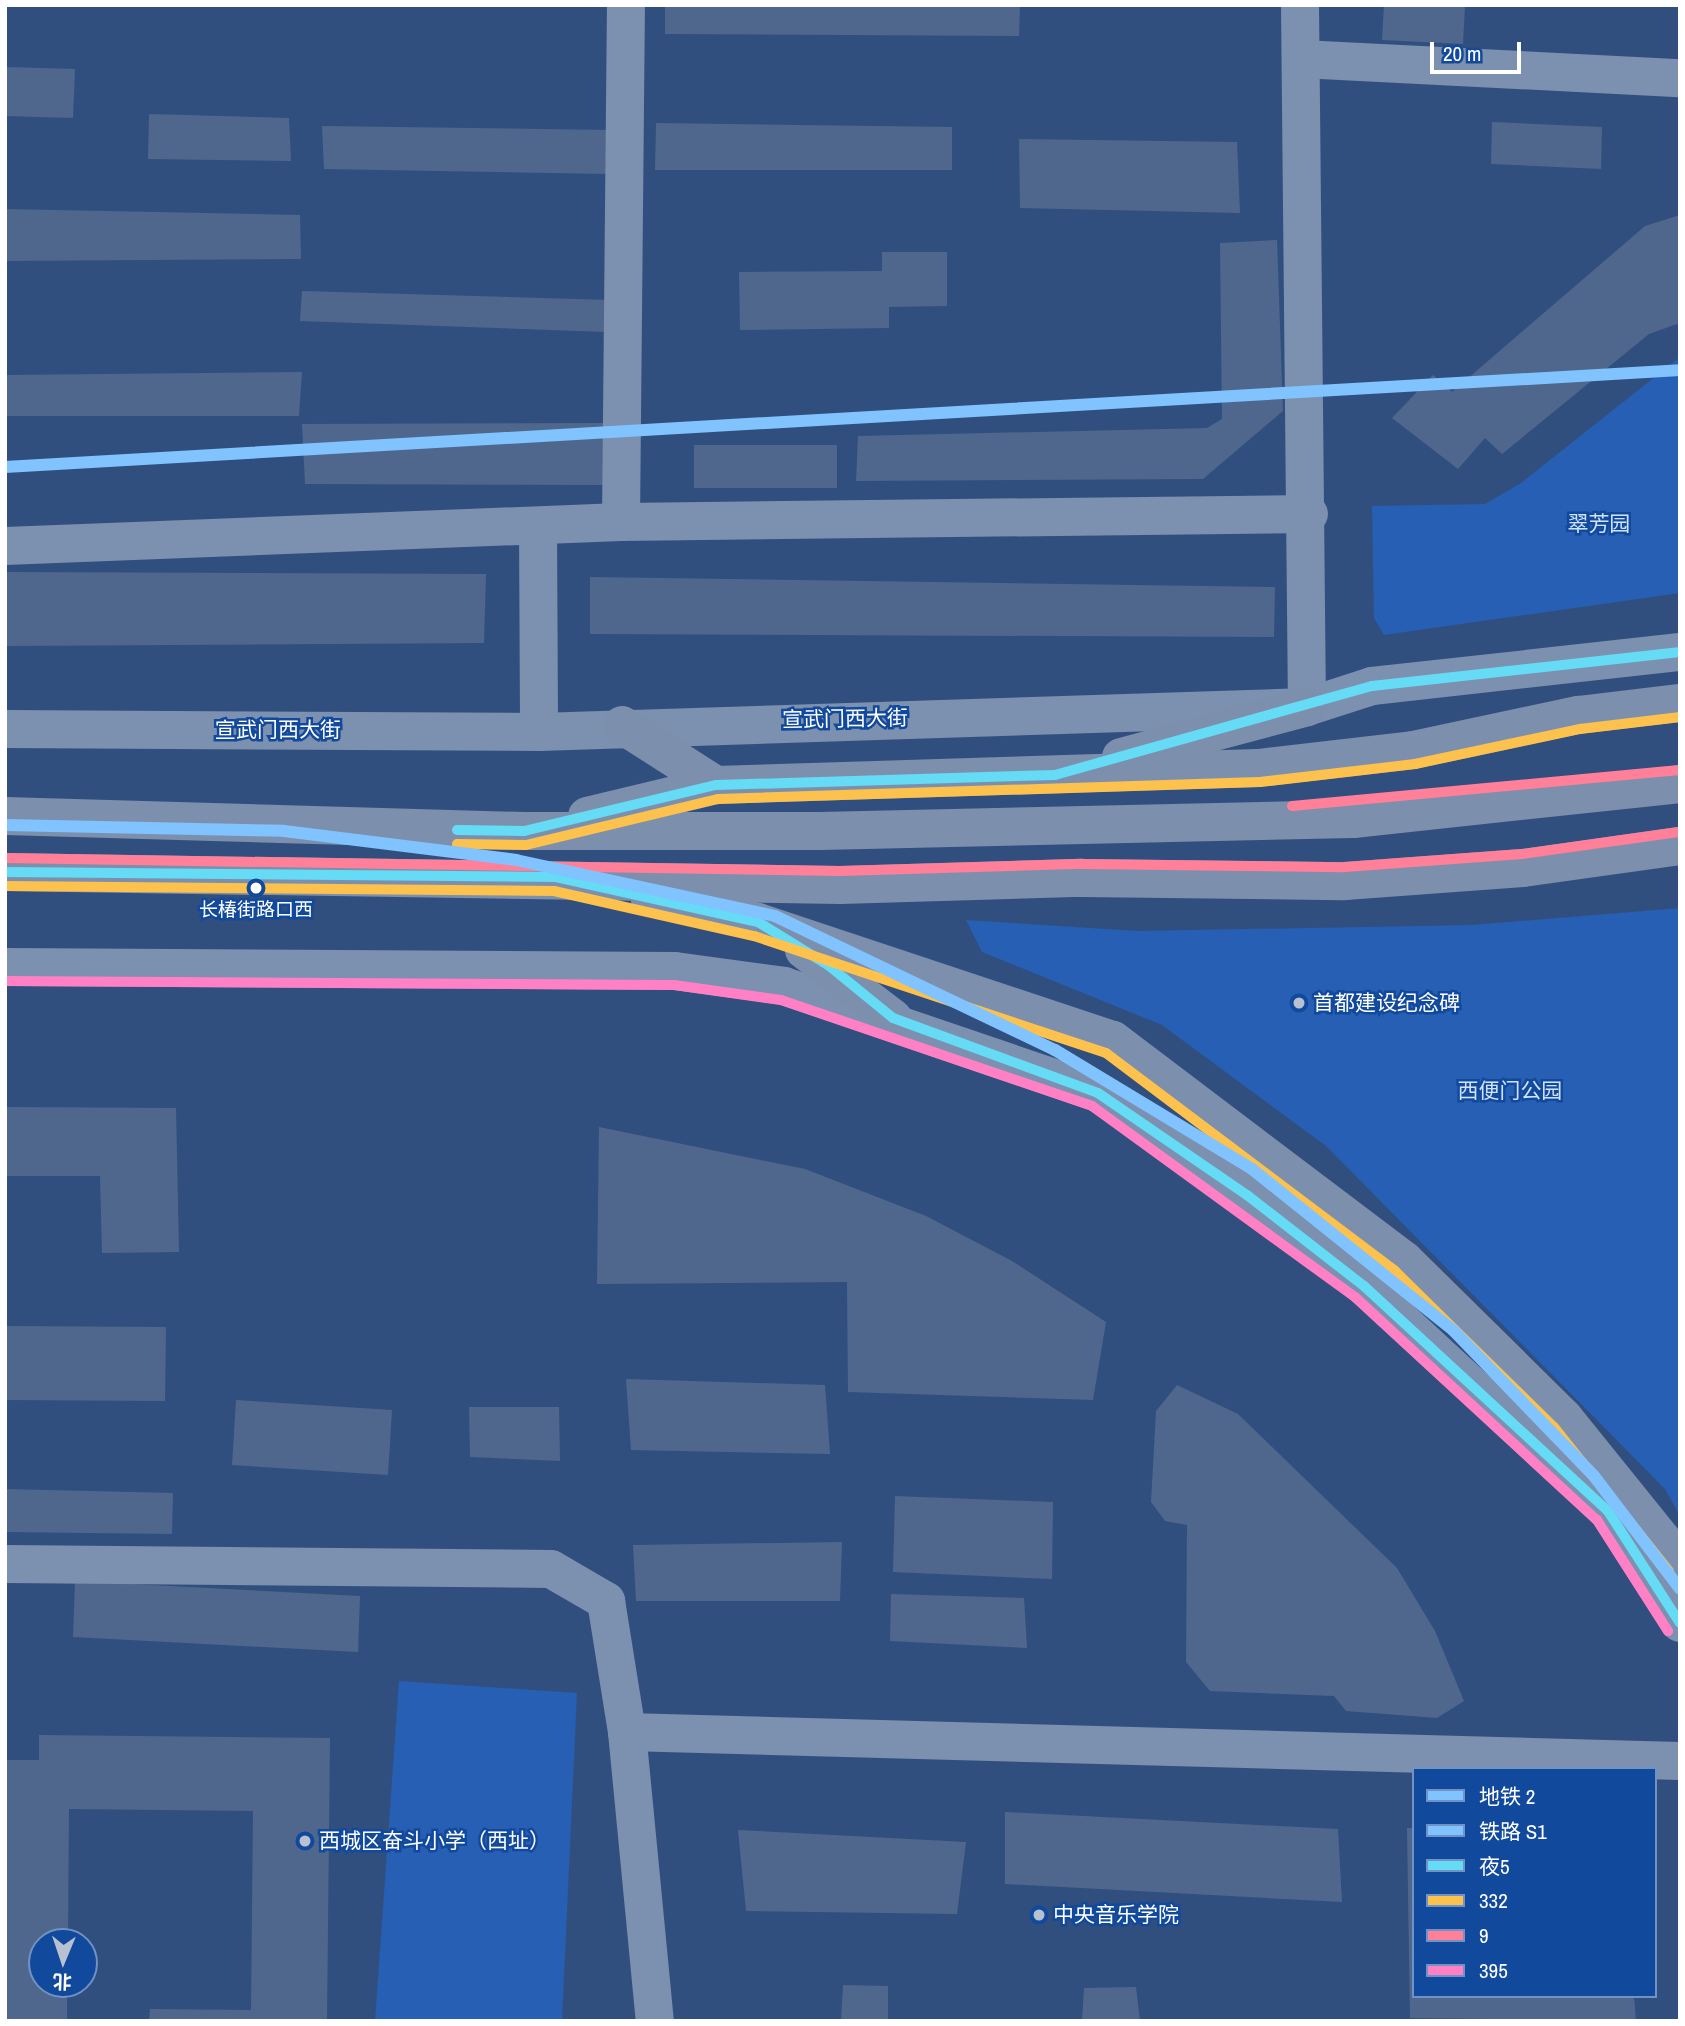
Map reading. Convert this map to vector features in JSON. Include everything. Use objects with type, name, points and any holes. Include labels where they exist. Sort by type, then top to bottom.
[{"type":"highway","points":[[524,831],[716,785],[1258,768],[1413,750],[1578,715],[1680,703]]},
{"type":"highway","points":[[1055,775],[1307,707]]},
{"type":"highway","points":[[622,725],[716,785]]},
{"type":"highway","points":[[5,816],[524,831],[1105,824],[1353,819],[1680,784]]},
{"type":"highway","points":[[5,872],[556,877],[841,885],[1082,878],[1345,881],[1523,868],[1680,846]]},
{"type":"highway","points":[[556,877],[758,922],[1113,1040],[1330,1198],[1424,1278],[1563,1418],[1680,1562]]},
{"type":"highway","points":[[758,922],[828,965],[893,1018]]},
{"type":"street","points":[[621,522],[626,5]]},
{"type":"street","points":[[1300,5],[1309,514],[1307,707]]},
{"type":"street","points":[[1301,59],[1680,78]]},
{"type":"street","points":[[5,546],[621,522],[1309,514]]},
{"type":"street","points":[[538,527],[539,732]]},
{"type":"street","name":"宣武门西大街","points":[[5,729],[539,732],[622,725],[1307,707],[1371,686],[1680,652]]},
{"type":"street","points":[[5,967],[675,971],[784,986],[893,1018],[1098,1093],[1247,1195],[1364,1286],[1608,1511],[1680,1623]]},
{"type":"street","points":[[5,1564],[551,1569],[606,1601],[627,1732],[655,2021]]},
{"type":"street","points":[[627,1732],[1680,1761]]},
{"type":"green space","name":"翠芳园","points":[[1680,357],[1680,593],[1384,635],[1374,618],[1372,506],[1485,504],[1521,483]]},
{"type":"green space","name":"西便门公园","points":[[1680,908],[1680,1516],[1665,1489],[1326,1146],[1162,1025],[982,952],[966,920],[1138,931],[1472,925]]},
{"type":"green space","points":[[399,1681],[577,1693],[562,2021],[375,2021]]},
{"type":"building","points":[[665,5],[1020,5],[1019,36],[665,34]]},
{"type":"building","points":[[1384,5],[1465,5],[1463,44],[1382,40]]},
{"type":"building","points":[[5,67],[75,69],[73,118],[5,116]]},
{"type":"building","points":[[149,114],[289,118],[291,161],[148,159]]},
{"type":"building","points":[[1492,122],[1602,127],[1601,169],[1491,164]]},
{"type":"building","points":[[656,123],[952,127],[952,170],[655,170]]},
{"type":"building","points":[[322,126],[611,130],[609,174],[324,169]]},
{"type":"building","points":[[1019,139],[1237,142],[1240,213],[1020,208]]},
{"type":"building","points":[[5,209],[300,215],[301,259],[5,261]]},
{"type":"building","points":[[1680,215],[1680,323],[1649,334],[1502,454],[1485,438],[1458,469],[1392,418],[1433,375],[1452,392],[1645,226]]},
{"type":"building","points":[[1277,240],[1283,411],[1203,479],[856,481],[858,436],[1207,428],[1222,419],[1220,243]]},
{"type":"building","points":[[882,252],[947,252],[947,306],[889,307],[889,328],[740,330],[739,272],[882,271]]},
{"type":"building","points":[[302,291],[609,300],[607,332],[300,321]]},
{"type":"building","points":[[302,372],[299,416],[5,416],[5,375]]},
{"type":"building","points":[[605,423],[604,485],[305,484],[302,424]]},
{"type":"building","points":[[694,445],[837,445],[837,488],[694,488]]},
{"type":"building","points":[[5,572],[486,574],[484,643],[5,646]]},
{"type":"building","points":[[590,577],[1275,587],[1274,637],[590,634]]},
{"type":"building","points":[[5,1107],[176,1108],[179,1252],[102,1253],[100,1176],[5,1176]]},
{"type":"building","points":[[599,1127],[805,1169],[926,1216],[1012,1261],[1106,1322],[1093,1400],[848,1392],[847,1282],[597,1284]]},
{"type":"building","points":[[5,1326],[166,1327],[165,1401],[5,1400]]},
{"type":"building","points":[[626,1379],[825,1385],[830,1454],[631,1450]]},
{"type":"building","points":[[1177,1385],[1238,1414],[1397,1568],[1435,1631],[1464,1701],[1437,1718],[1346,1711],[1334,1696],[1210,1691],[1186,1662],[1187,1525],[1165,1521],[1151,1502],[1156,1411]]},
{"type":"building","points":[[236,1400],[392,1410],[388,1475],[232,1465]]},
{"type":"building","points":[[469,1407],[559,1407],[560,1461],[470,1457]]},
{"type":"building","points":[[5,1489],[173,1493],[172,1534],[5,1532]]},
{"type":"building","points":[[895,1496],[1053,1502],[1052,1579],[893,1572]]},
{"type":"building","points":[[842,1542],[840,1601],[636,1601],[633,1545]]},
{"type":"building","points":[[75,1581],[360,1596],[358,1652],[73,1637]]},
{"type":"building","points":[[891,1594],[1024,1598],[1027,1648],[890,1641]]},
{"type":"building","points":[[39,1735],[330,1738],[327,2021],[149,2021],[150,2009],[251,2010],[253,1811],[69,1809],[68,1928],[28,1928],[28,1998],[67,1998],[67,2021],[5,2021],[5,1760],[39,1760]]},
{"type":"building","points":[[1005,1812],[1338,1829],[1342,1902],[1005,1884]]},
{"type":"building","points":[[1407,1828],[1412,1828],[1412,1998],[1634,1998],[1636,2021],[1410,2018]]},
{"type":"building","points":[[738,1830],[966,1842],[957,1914],[746,1911]]},
{"type":"building","points":[[843,1985],[888,1986],[888,2021],[841,2021]]},
{"type":"building","points":[[1136,1987],[1140,2021],[1082,2021],[1084,1988]]},
{"type":"metro line","name":"2","points":[[5,825],[284,831],[516,860],[775,916],[1055,1050],[1252,1169],[1453,1330],[1594,1476],[1680,1589]]},
{"type":"rail line","name":"S1","points":[[5,467],[1680,370]]},
{"type":"transit line","name":"夜5","points":[[457,830],[524,831],[716,785],[1055,775],[1372,686],[1680,652]]},
{"type":"transit line","name":"332","points":[[457,844],[526,845],[718,799],[1260,782],[1415,764],[1580,729],[1680,717]]},
{"type":"transit line","name":"9","points":[[1292,806],[1679,770]]},
{"type":"transit line","name":"9","points":[[5,858],[840,871],[1082,864],[1345,867],[1522,854],[1678,832]]},
{"type":"transit line","name":"夜5","points":[[5,872],[556,877],[758,922],[828,965],[893,1018],[1098,1093],[1247,1195],[1364,1286],[1608,1511],[1680,1623]]},
{"type":"transit line","name":"332","points":[[5,886],[554,891],[754,936],[1106,1053],[1395,1271],[1554,1427],[1669,1571]]},
{"type":"transit line","name":"395","points":[[5,981],[674,985],[781,1000],[1092,1106],[1355,1297],[1597,1520],[1668,1631]]},
{"type":"place","name":"长椿街路口西","points":[[256,888]]},
{"type":"place","name":"首都建设纪念碑","points":[[1299,1003]]},
{"type":"place","name":"西城区奋斗小学（西址）","points":[[305,1841]]},
{"type":"place","name":"中央音乐学院","points":[[1039,1915]]}]
